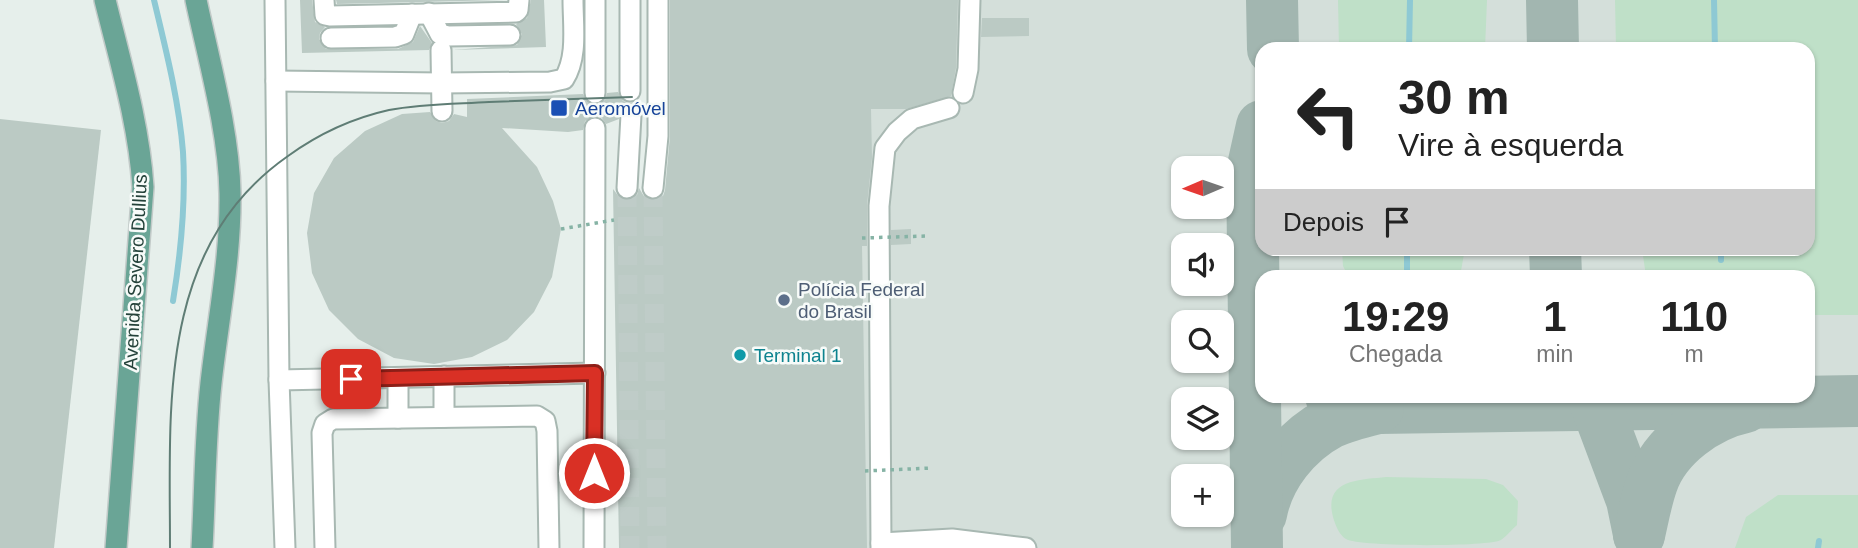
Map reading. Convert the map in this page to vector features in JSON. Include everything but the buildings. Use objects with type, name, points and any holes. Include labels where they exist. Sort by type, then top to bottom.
[{"type":"main road","name":"Avenida Severo Dullius","points":[[105,0],[129,98],[143,187],[116,548]]},
{"type":"main road","points":[[196,0],[217,99],[229,169],[230,194],[229,247],[210,386],[202,548]]},
{"type":"street","points":[[275,0],[279,380],[285,548]]},
{"type":"street","points":[[324,0],[325,15],[330,16],[516,12],[519,10],[519,0]]},
{"type":"street","points":[[276,81],[441,83],[550,82],[564,79],[571,68],[574,46],[573,0]]},
{"type":"street","points":[[594,93],[595,0]]},
{"type":"street","points":[[629,0],[630,92]]},
{"type":"street","points":[[653,188],[658,136],[658,0]]},
{"type":"street","points":[[963,93],[968,69],[970,0]]},
{"type":"street","points":[[420,14],[440,34],[448,36],[510,35]]},
{"type":"street","points":[[331,38],[395,37],[404,34],[420,14]]},
{"type":"street","points":[[440,50],[442,111]]},
{"type":"street","points":[[949,108],[912,119],[897,132],[885,148],[879,206],[881,545],[952,539],[1026,548]]},
{"type":"street","points":[[627,188],[631,115]]},
{"type":"street","points":[[594,548],[595,128]]},
{"type":"street","points":[[279,380],[398,377],[437,372],[595,373]]},
{"type":"street","points":[[437,372],[444,417]]},
{"type":"street","points":[[398,377],[398,418]]},
{"type":"street","points":[[325,548],[322,433],[325,424],[333,419],[537,416],[545,421],[547,430],[549,548]]},
{"type":"path","points":[[561,229],[614,220]]},
{"type":"path","points":[[862,238],[927,236]]},
{"type":"path","points":[[865,471],[930,468]]},
{"type":"shaded area","points":[[682,0],[1858,0],[1858,548],[691,548]]},
{"type":"green space","points":[[1338,0],[1487,0],[1485,42],[1339,42]]},
{"type":"green space","points":[[1615,0],[1858,0],[1858,315],[1815,315],[1815,270],[1645,270],[1643,256],[1815,256],[1815,42],[1616,42]]},
{"type":"green space","points":[[1342,256],[1464,256],[1461,270],[1345,270]]},
{"type":"green space","points":[[1386,477],[1486,479],[1503,485],[1518,501],[1517,525],[1501,540],[1473,544],[1397,545],[1346,539],[1339,532],[1333,517],[1333,495],[1346,484]]},
{"type":"green space","points":[[1778,495],[1858,495],[1858,548],[1735,548],[1746,517]]},
{"type":"waterway","points":[[154,0],[175,95],[183,152],[182,227],[173,301]]},
{"type":"waterway","points":[[1409,42],[1410,0]]},
{"type":"waterway","points":[[1714,0],[1715,42]]},
{"type":"waterway","points":[[1407,256],[1407,270]]},
{"type":"waterway","points":[[1818,548],[1819,541]]},
{"type":"taxiway","points":[[1272,0],[1273,42]]},
{"type":"taxiway","points":[[1552,0],[1553,42]]},
{"type":"taxiway","points":[[1255,158],[1252,171],[1255,397]]},
{"type":"taxiway","points":[[1555,256],[1556,270]]},
{"type":"taxiway","points":[[1815,402],[1858,401]]},
{"type":"taxiway","points":[[1255,403],[1257,548]]},
{"type":"taxiway","points":[[1350,403],[1378,408],[1721,403]]},
{"type":"taxiway","points":[[1596,403],[1632,500],[1639,534]]},
{"type":"taxiway","points":[[1639,535],[1652,483],[1667,456],[1677,444],[1702,425],[1745,407]]},
{"type":"taxiway","points":[[1261,514],[1277,473],[1306,439],[1330,423],[1378,408]]},
{"type":"tunnel","points":[[595,93],[595,128]]},
{"type":"tunnel","points":[[627,188],[630,548]]},
{"type":"tunnel","points":[[653,188],[657,548]]},
{"type":"tram line","points":[[170,548],[170,440],[180,333],[193,283],[214,236],[245,193],[288,156],[311,141],[376,113],[439,104],[632,97]]},
{"type":"place","name":"Aeromóvel","points":[[559,108]]},
{"type":"place","name":"Polícia Federal do Brasil","points":[[784,300]]},
{"type":"place","name":"Terminal 1","points":[[740,355]]},
{"type":"route","points":[[351,379],[595,373],[594,473]]}]
